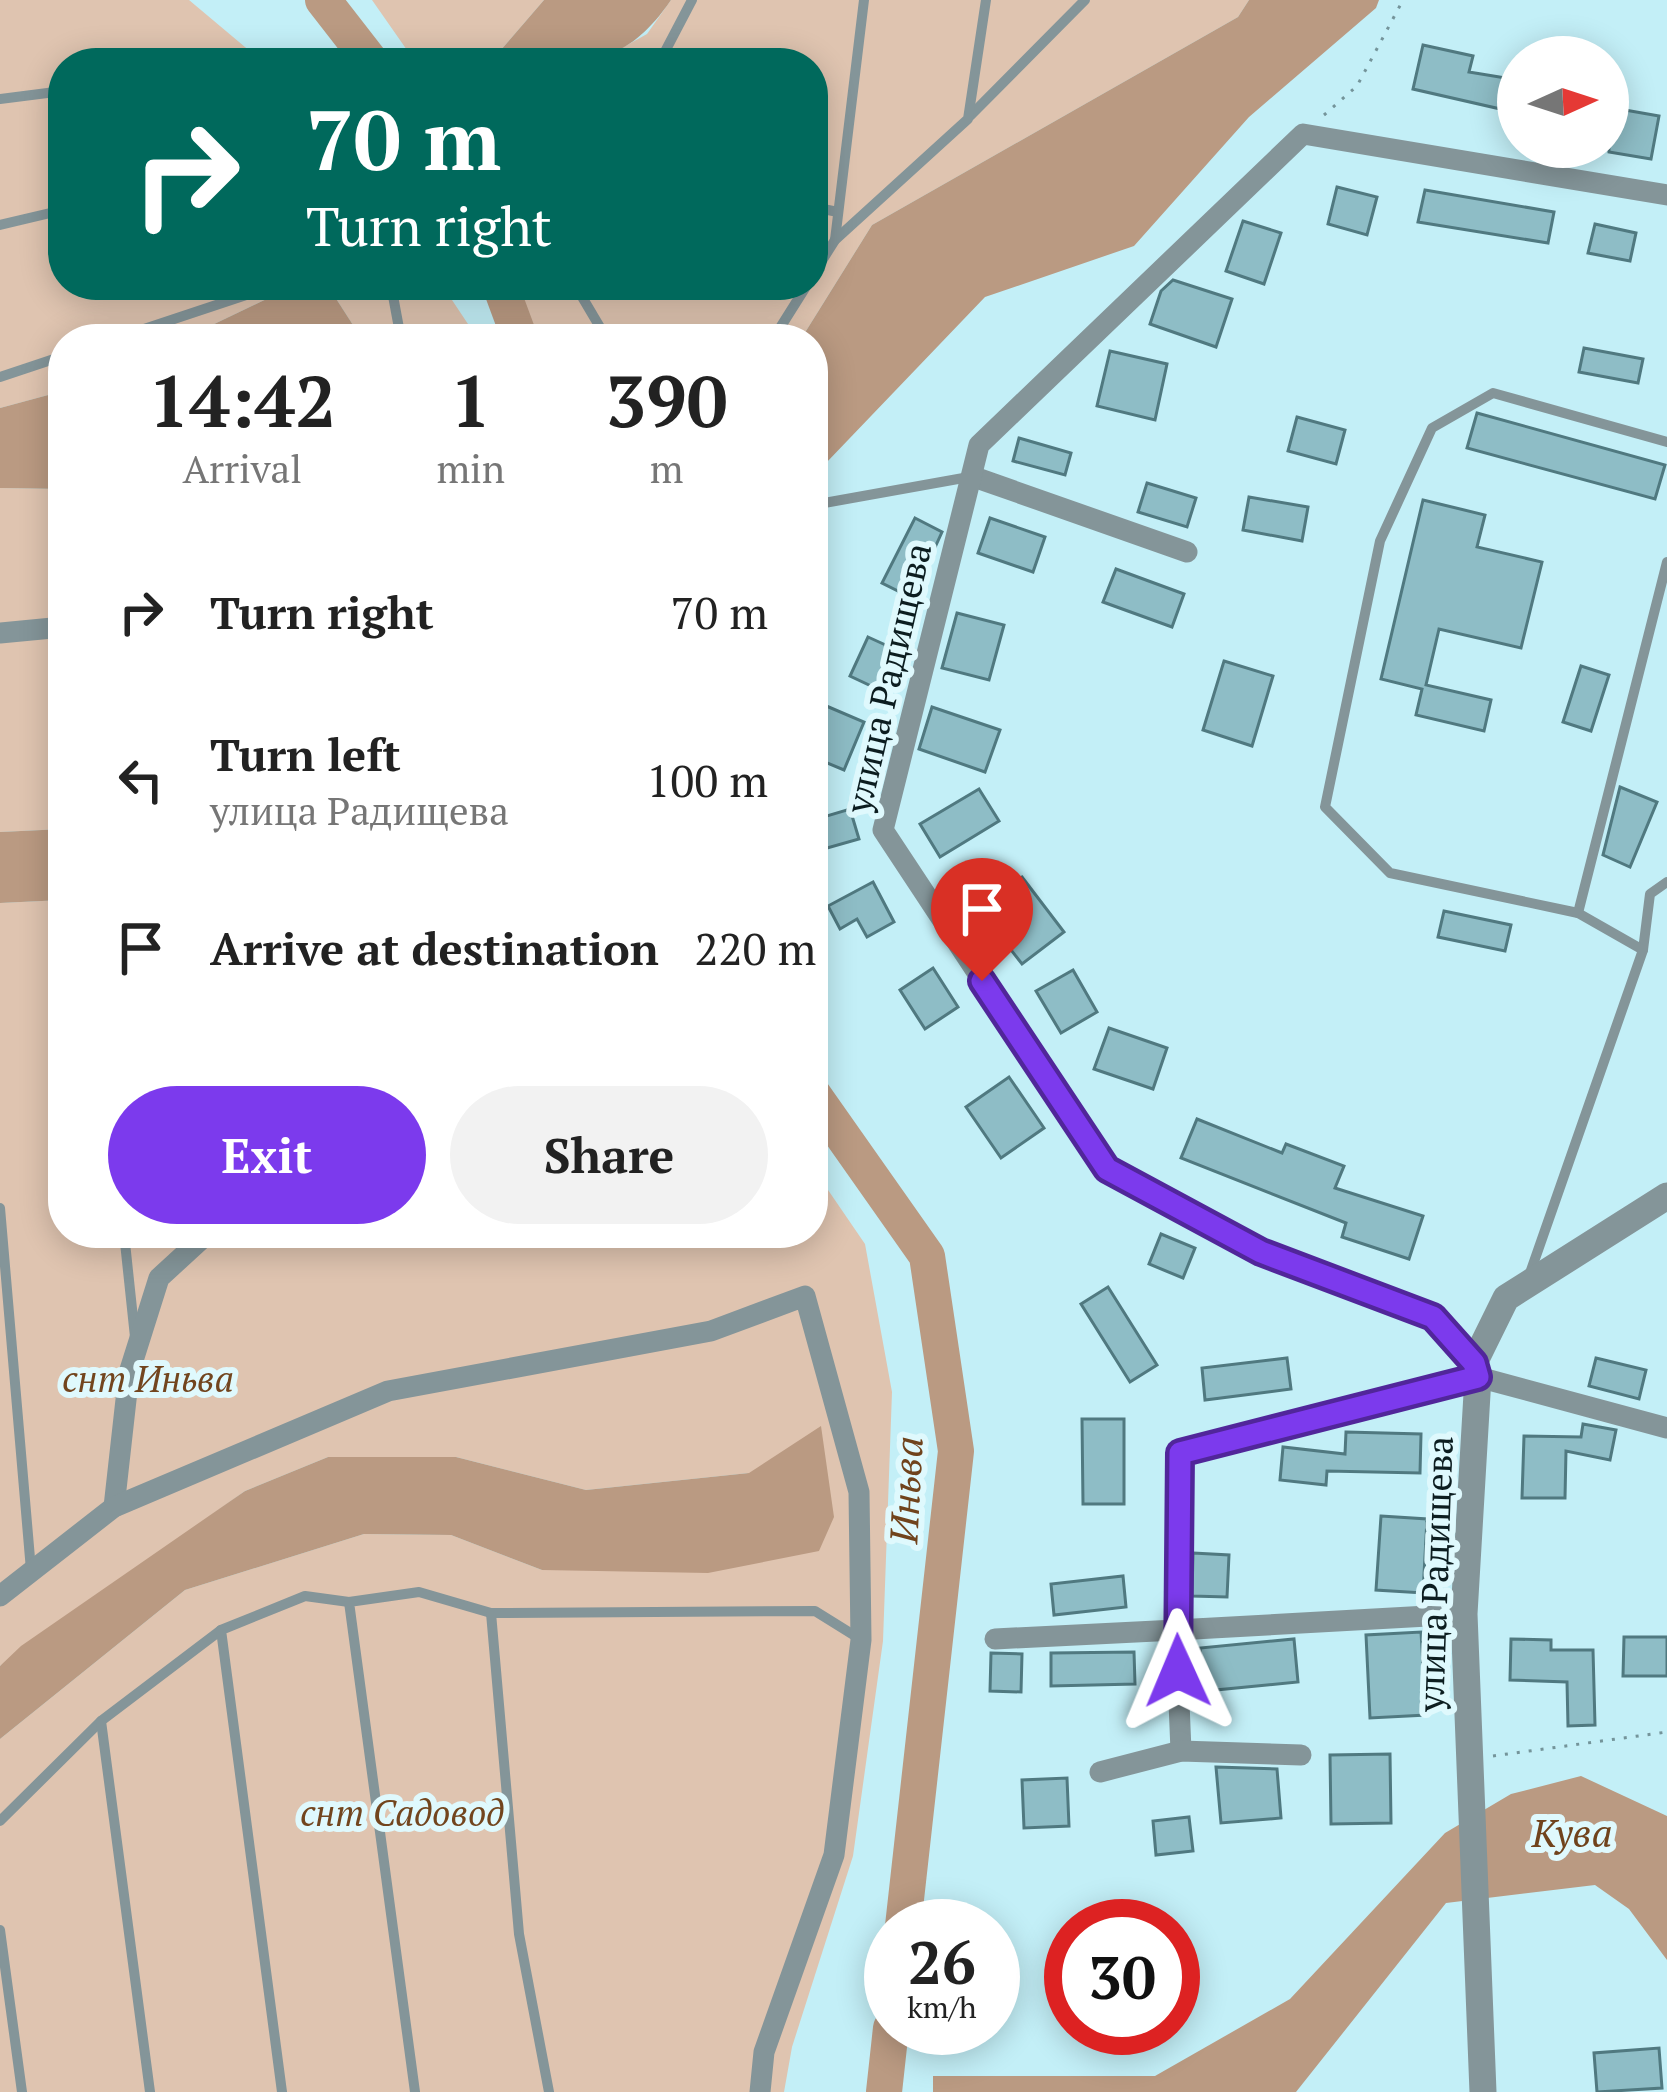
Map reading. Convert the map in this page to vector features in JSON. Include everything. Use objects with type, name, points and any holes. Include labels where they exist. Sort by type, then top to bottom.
[{"type":"street","points":[[1303,134],[1667,195]]},
{"type":"street","name":"улица Радищева","points":[[1303,134],[979,445],[883,830],[1107,1169],[1261,1252],[1433,1317],[1476,1370],[1464,1614],[1483,2092]]},
{"type":"street","points":[[974,477],[1186,552]]},
{"type":"street","points":[[0,634],[48,629]]},
{"type":"street","points":[[1476,1370],[1506,1298],[1667,1196]]},
{"type":"street","points":[[114,1507],[128,1373],[159,1278],[192,1248]]},
{"type":"street","points":[[0,1596],[114,1507],[388,1391],[711,1331],[805,1296],[859,1492],[861,1640],[834,1855],[764,2053],[760,2092]]},
{"type":"street","points":[[1180,1751],[1176,1630],[1180,1453],[1476,1370],[1667,1428]]},
{"type":"street","points":[[995,1639],[1464,1614]]},
{"type":"street","points":[[1100,1772],[1180,1751],[1300,1755]]},
{"type":"lane","points":[[667,48],[692,0]]},
{"type":"lane","points":[[835,240],[864,0]]},
{"type":"lane","points":[[968,118],[986,0]]},
{"type":"lane","points":[[828,251],[1085,0]]},
{"type":"lane","points":[[0,99],[48,93]]},
{"type":"lane","points":[[828,210],[838,212]]},
{"type":"lane","points":[[0,225],[48,214]]},
{"type":"lane","points":[[159,324],[231,300]]},
{"type":"lane","points":[[0,377],[48,361]]},
{"type":"lane","points":[[1643,950],[1579,913],[1390,872],[1325,807],[1380,541],[1432,428],[1493,393],[1667,442]]},
{"type":"lane","points":[[828,502],[974,477]]},
{"type":"lane","points":[[1579,913],[1667,562]]},
{"type":"lane","points":[[1525,1286],[1643,950],[1650,894],[1667,883]]},
{"type":"lane","points":[[0,1208],[31,1574]]},
{"type":"lane","points":[[126,1248],[136,1349]]},
{"type":"lane","points":[[0,1821],[101,1720],[221,1630],[305,1596],[349,1602],[419,1592],[491,1612],[815,1611],[861,1640]]},
{"type":"lane","points":[[349,1602],[416,2092]]},
{"type":"lane","points":[[491,1612],[519,1934],[549,2092]]},
{"type":"lane","points":[[221,1630],[282,2092]]},
{"type":"lane","points":[[101,1720],[150,2092]]},
{"type":"lane","points":[[0,1930],[22,2092]]},
{"type":"path","points":[[1303,134],[1357,86],[1402,0]]},
{"type":"path","points":[[1468,1760],[1667,1732]]},
{"type":"green space","points":[[0,0],[189,0],[246,48],[48,48],[48,300],[264,300],[214,324],[48,324],[48,395],[0,408]]},
{"type":"green space","points":[[372,0],[544,0],[503,48],[406,48]]},
{"type":"green space","points":[[671,0],[1249,0],[1238,17],[872,225],[828,296],[828,48],[622,48],[647,34]]},
{"type":"green space","points":[[337,300],[452,300],[468,324],[352,324]]},
{"type":"green space","points":[[519,300],[825,300],[810,324],[527,324]]},
{"type":"green space","points":[[0,488],[48,489],[48,830],[0,832]]},
{"type":"green space","name":"снт Садовод","points":[[48,901],[48,1248],[828,1248],[828,1190],[865,1244],[892,1392],[883,1641],[853,1856],[792,2047],[784,2092],[0,2092],[0,1739],[185,1590],[364,1534],[451,1535],[542,1570],[749,1473],[586,1490],[456,1457],[328,1457],[245,1491],[0,1666],[0,903]]},
{"type":"water","points":[[544,0],[671,0],[654,22],[622,48],[503,48]]},
{"type":"water","points":[[1249,0],[1379,0],[1376,8],[1249,117],[1134,246],[985,297],[828,461],[828,324],[810,324],[872,225],[1238,17]]},
{"type":"water","points":[[264,300],[337,300],[352,324],[214,324]]},
{"type":"water","points":[[48,395],[48,489],[0,488],[0,408]]},
{"type":"water","points":[[48,830],[48,901],[0,903],[0,832]]},
{"type":"water","points":[[821,1426],[834,1517],[819,1551],[708,1573],[542,1570],[451,1535],[364,1534],[185,1590],[0,1739],[0,1666],[21,1646],[245,1491],[328,1457],[456,1457],[586,1490],[749,1473]]},
{"type":"water","name":"Кува","points":[[1581,1776],[1667,1816],[1667,1960],[1629,1909],[1595,1885],[1446,1903],[1296,2092],[933,2092],[933,2076],[1155,2076],[1200,2055],[1200,2050],[1290,1999],[1445,1833],[1511,1794]]},
{"type":"building","points":[[1423,45],[1473,56],[1469,72],[1497,77],[1497,108],[1413,89]]},
{"type":"building","points":[[1629,111],[1659,116],[1651,159],[1629,155]]},
{"type":"building","points":[[1337,187],[1377,197],[1367,235],[1328,224]]},
{"type":"building","points":[[1425,190],[1554,212],[1548,243],[1418,222]]},
{"type":"building","points":[[1243,221],[1281,233],[1264,284],[1226,271]]},
{"type":"building","points":[[1595,224],[1636,233],[1630,261],[1588,253]]},
{"type":"building","points":[[1173,280],[1232,299],[1216,347],[1150,324],[1161,291]]},
{"type":"building","points":[[1584,348],[1643,359],[1638,383],[1579,372]]},
{"type":"building","points":[[1110,351],[1167,364],[1155,420],[1097,406]]},
{"type":"building","points":[[1477,413],[1665,465],[1655,499],[1467,448]]},
{"type":"building","points":[[1297,417],[1345,430],[1336,464],[1288,451]]},
{"type":"building","points":[[1019,438],[1071,453],[1065,475],[1013,461]]},
{"type":"building","points":[[1147,483],[1196,498],[1187,527],[1138,512]]},
{"type":"building","points":[[1249,497],[1308,507],[1302,541],[1243,530]]},
{"type":"building","points":[[1423,500],[1485,515],[1477,547],[1542,562],[1521,648],[1439,629],[1426,685],[1491,700],[1484,731],[1416,715],[1422,689],[1381,679]]},
{"type":"building","points":[[915,518],[942,532],[912,598],[882,583]]},
{"type":"building","points":[[990,518],[1045,537],[1033,572],[978,553]]},
{"type":"building","points":[[1116,569],[1184,594],[1172,627],[1103,602]]},
{"type":"building","points":[[957,613],[1004,625],[989,680],[942,668]]},
{"type":"building","points":[[868,637],[903,653],[884,692],[850,676]]},
{"type":"building","points":[[1224,661],[1273,676],[1252,746],[1203,730]]},
{"type":"building","points":[[1581,666],[1609,675],[1591,731],[1563,722]]},
{"type":"building","points":[[828,707],[864,722],[844,770],[828,763]]},
{"type":"building","points":[[932,707],[1000,730],[985,772],[919,749]]},
{"type":"building","points":[[1620,787],[1657,802],[1630,867],[1603,855]]},
{"type":"building","points":[[979,789],[999,821],[940,857],[920,824]]},
{"type":"building","points":[[850,809],[859,839],[828,848],[828,816]]},
{"type":"building","points":[[1022,877],[1064,932],[1022,964],[980,910]]},
{"type":"building","points":[[873,882],[894,922],[867,937],[857,919],[840,929],[828,906]]},
{"type":"building","points":[[1444,911],[1511,925],[1505,951],[1438,937]]},
{"type":"building","points":[[933,968],[958,1007],[925,1029],[900,990]]},
{"type":"building","points":[[1073,970],[1097,1012],[1061,1033],[1036,991]]},
{"type":"building","points":[[1109,1028],[1167,1048],[1153,1089],[1094,1069]]},
{"type":"building","points":[[1009,1077],[1044,1128],[1001,1158],[966,1107]]},
{"type":"building","points":[[1197,1119],[1282,1153],[1286,1144],[1344,1166],[1335,1188],[1423,1216],[1409,1259],[1342,1237],[1346,1223],[1181,1158]]},
{"type":"building","points":[[1161,1234],[1195,1248],[1183,1278],[1149,1264]]},
{"type":"building","points":[[1108,1287],[1157,1365],[1130,1382],[1081,1304]]},
{"type":"building","points":[[1287,1358],[1291,1389],[1205,1400],[1202,1368]]},
{"type":"building","points":[[1596,1358],[1646,1370],[1639,1399],[1589,1386]]},
{"type":"building","points":[[1082,1419],[1124,1419],[1124,1504],[1083,1504]]},
{"type":"building","points":[[1583,1424],[1616,1430],[1610,1460],[1566,1451],[1565,1498],[1522,1498],[1524,1436],[1581,1437]]},
{"type":"building","points":[[1346,1432],[1421,1434],[1420,1473],[1327,1471],[1326,1485],[1280,1480],[1283,1447],[1345,1454]]},
{"type":"building","points":[[1381,1516],[1427,1519],[1423,1593],[1376,1590]]},
{"type":"building","points":[[1193,1553],[1229,1555],[1227,1597],[1192,1596]]},
{"type":"building","points":[[1123,1576],[1126,1607],[1054,1615],[1051,1584]]},
{"type":"building","points":[[1421,1632],[1426,1715],[1370,1718],[1366,1635]]},
{"type":"building","points":[[1624,1637],[1667,1637],[1667,1676],[1623,1676]]},
{"type":"building","points":[[1294,1639],[1298,1682],[1205,1691],[1200,1648]]},
{"type":"building","points":[[1511,1639],[1551,1640],[1551,1650],[1593,1650],[1595,1725],[1568,1726],[1567,1682],[1510,1680]]},
{"type":"building","points":[[1134,1652],[1135,1684],[1051,1686],[1051,1653]]},
{"type":"building","points":[[991,1653],[1022,1654],[1021,1692],[990,1691]]},
{"type":"building","points":[[1390,1754],[1391,1823],[1331,1824],[1330,1755]]},
{"type":"building","points":[[1216,1767],[1277,1769],[1281,1818],[1221,1823]]},
{"type":"building","points":[[1067,1778],[1069,1826],[1024,1828],[1022,1780]]},
{"type":"building","points":[[1189,1817],[1193,1851],[1156,1855],[1153,1821]]},
{"type":"building","points":[[1659,2048],[1662,2088],[1597,2092],[1594,2053]]},
{"type":"waterway","name":"Иньва","points":[[323,0],[360,48]]},
{"type":"waterway","name":"Иньва","points":[[506,300],[514,324]]},
{"type":"waterway","name":"Иньва","points":[[828,1115],[927,1256],[956,1451],[906,1899]]},
{"type":"waterway","name":"Иньва","points":[[884,2092],[888,2055]]},
{"type":"route","points":[[982,981],[1107,1169],[1261,1252],[1433,1317],[1474,1363],[1478,1377],[1180,1453],[1178,1671]]},
{"type":"park label","name":"снт Иньва","points":[[148,1379]]}]
